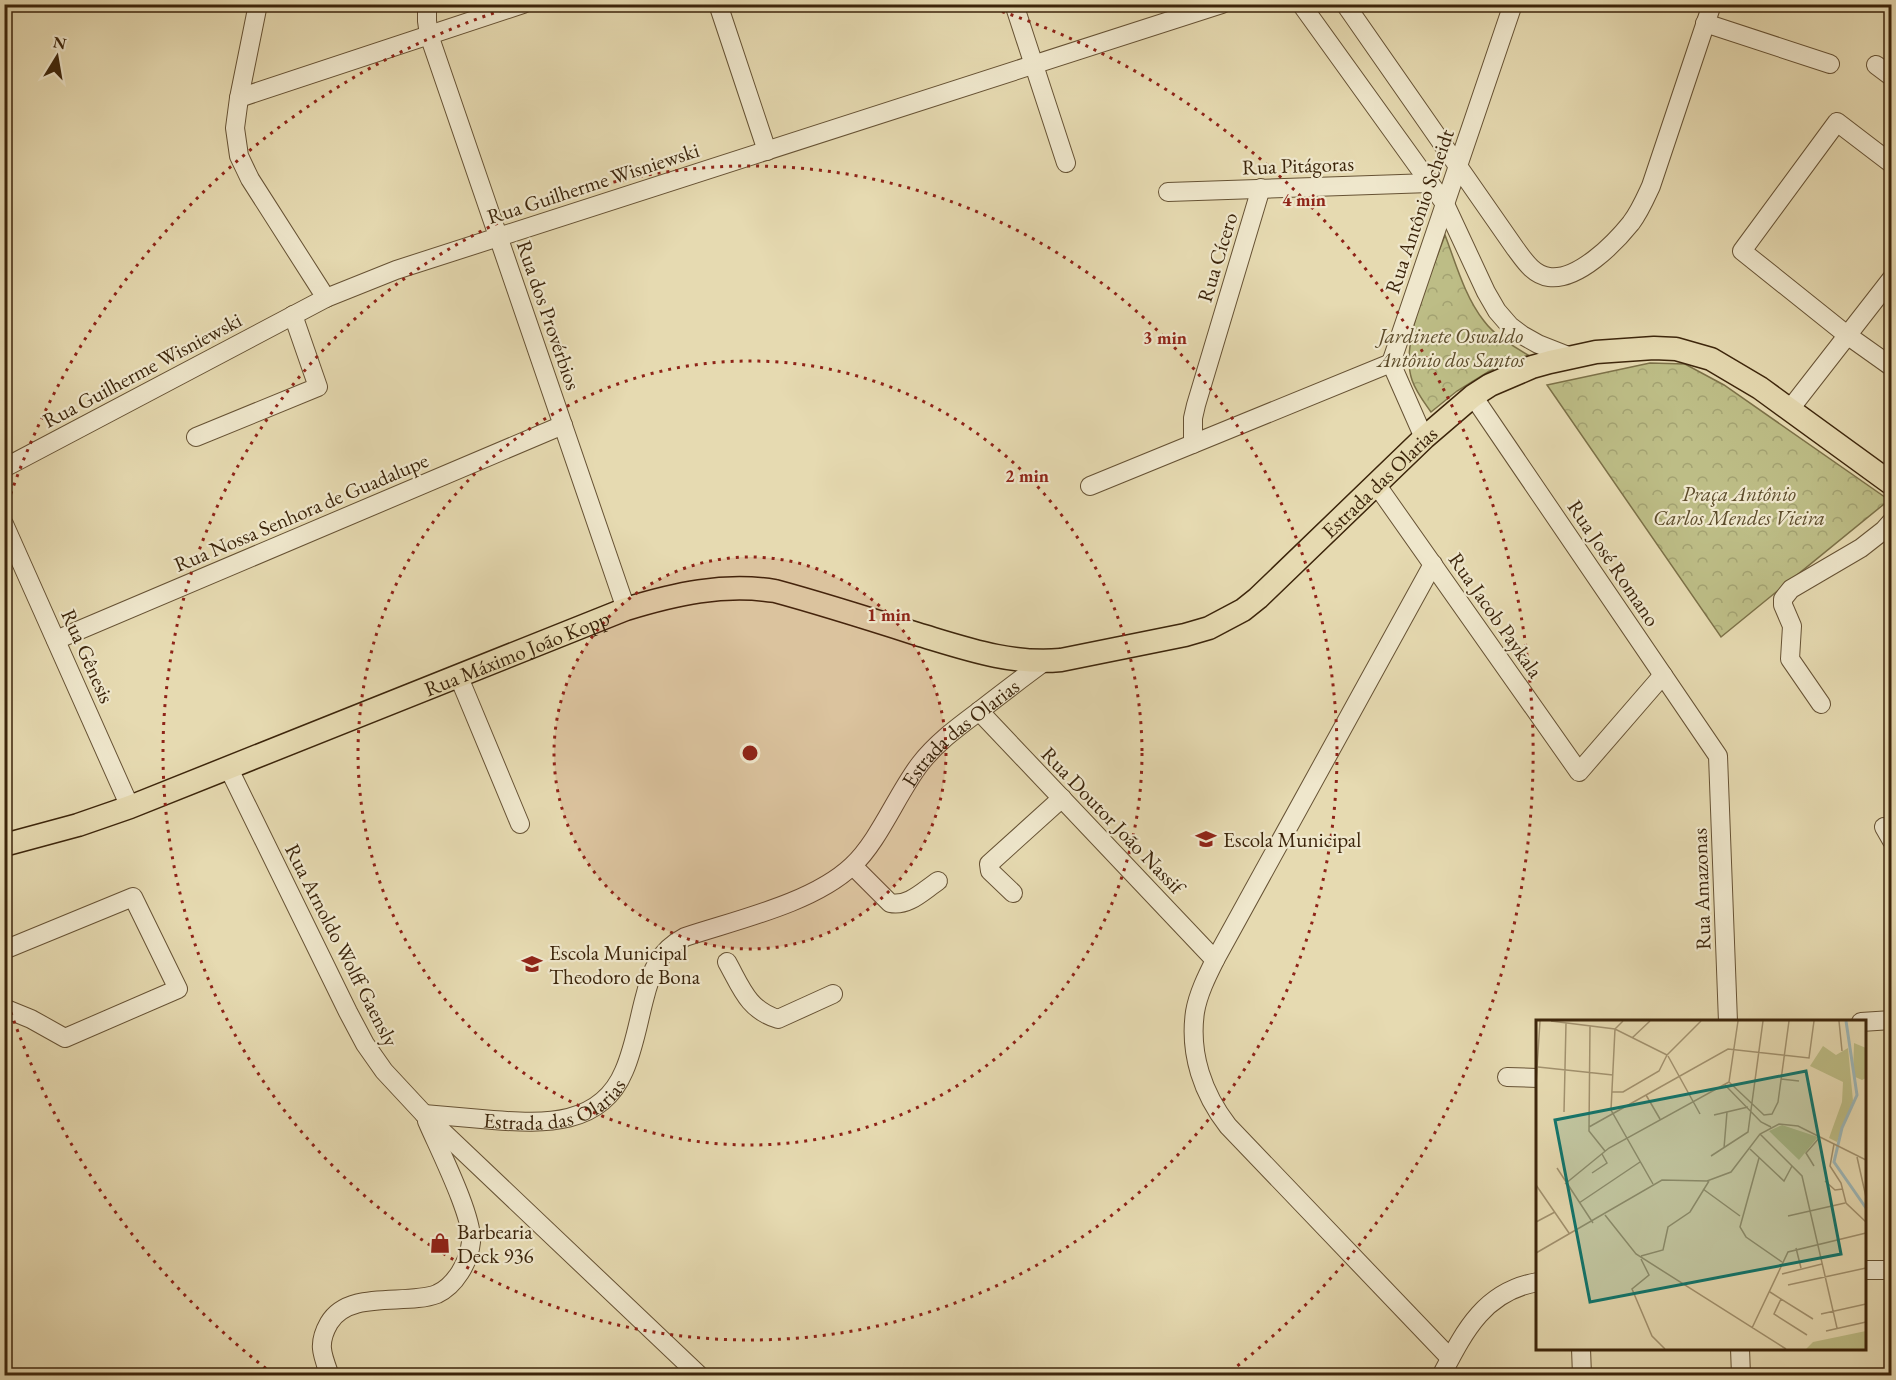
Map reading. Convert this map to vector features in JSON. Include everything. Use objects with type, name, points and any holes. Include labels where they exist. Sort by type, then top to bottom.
[{"type":"main road","name":"Estrada das Olarias","points":[[1044,662],[1185,635],[1226,620],[1258,598],[1424,438],[1473,396],[1509,376],[1571,357],[1596,352],[1654,348],[1694,353],[1742,376],[1892,484]]},
{"type":"main road","name":"Rua Máximo João Kopp","points":[[4,845],[78,825],[130,807],[626,609],[692,591],[725,587],[754,588],[793,596],[989,654],[1044,662]]},
{"type":"street","points":[[258,4],[239,98],[235,128],[236,143],[244,170],[326,298]]},
{"type":"street","name":"Rua dos Provérbios","points":[[427,4],[429,35],[626,609]]},
{"type":"street","points":[[239,98],[523,4]]},
{"type":"street","points":[[718,4],[766,151]]},
{"type":"street","points":[[1014,4],[1066,163]]},
{"type":"street","name":"Rua Guilherme Wisniewski","points":[[4,468],[292,315],[326,298],[396,270],[1222,4]]},
{"type":"street","points":[[1301,4],[1445,204],[1497,311],[1510,326],[1522,335],[1571,357]]},
{"type":"street","points":[[1345,4],[1527,264],[1538,273],[1549,277],[1561,277],[1587,265],[1616,239],[1642,207],[1712,4]]},
{"type":"street","name":"Rua Antônio Scheidt","points":[[1391,363],[1513,4]]},
{"type":"street","points":[[1705,23],[1830,64]]},
{"type":"street","points":[[1876,65],[1892,77]]},
{"type":"street","points":[[1892,164],[1837,122],[1742,251],[1847,335],[1892,367]]},
{"type":"street","name":"Rua Pitágoras","points":[[1168,192],[1430,183]]},
{"type":"street","name":"Rua Cícero","points":[[1193,444],[1193,418],[1196,405],[1261,189]]},
{"type":"street","points":[[1790,410],[1892,278]]},
{"type":"street","points":[[196,437],[318,387],[292,315]]},
{"type":"street","points":[[1090,486],[1391,363],[1424,438]]},
{"type":"street","name":"Rua José Romano","points":[[1473,396],[1718,756]]},
{"type":"street","name":"Rua Nossa Senhora de Guadalupe","points":[[56,640],[563,425]]},
{"type":"street","name":"Rua Jacob Paykala","points":[[1376,484],[1579,772],[1664,675]]},
{"type":"street","points":[[1821,704],[1790,658],[1792,626],[1783,605],[1783,599],[1791,589],[1874,539],[1892,521]]},
{"type":"street","name":"Rua Gênesis","points":[[4,524],[130,807]]},
{"type":"street","points":[[1433,564],[1215,960],[1202,987],[1195,1012],[1194,1039],[1204,1089],[1228,1126],[1450,1358]]},
{"type":"street","name":"Estrada das Olarias","points":[[424,1114],[545,1122],[568,1119],[600,1103],[614,1089],[624,1071],[647,986],[658,961],[671,944],[685,937],[804,897],[853,866],[870,845],[905,785],[922,761],[940,742],[1044,662]]},
{"type":"street","points":[[458,675],[519,824]]},
{"type":"street","name":"Rua Doutor João Nassif","points":[[979,711],[1215,960]]},
{"type":"street","name":"Rua Amazonas","points":[[1718,756],[1728,1020]]},
{"type":"street","name":"Rua Arnoldo Wolff Gaensly","points":[[228,767],[365,1044],[384,1071],[424,1114],[700,1376]]},
{"type":"street","points":[[1012,893],[990,871],[989,864],[1062,798]]},
{"type":"street","points":[[853,866],[890,903],[898,905],[905,903],[938,881]]},
{"type":"street","points":[[4,950],[132,897],[177,989],[65,1038],[31,1019],[4,1008]]},
{"type":"street","points":[[727,962],[753,1006],[766,1016],[778,1019],[833,994]]},
{"type":"street","points":[[1866,1022],[1892,1020]]},
{"type":"street","points":[[1507,1077],[1536,1078]]},
{"type":"street","points":[[330,1376],[321,1344],[324,1332],[332,1319],[346,1308],[362,1303],[424,1298],[439,1293],[454,1281],[465,1263],[471,1242],[469,1222],[424,1114]]},
{"type":"street","points":[[1866,1270],[1892,1270]]},
{"type":"street","points":[[1441,1376],[1468,1326],[1491,1303],[1509,1290],[1536,1282]]},
{"type":"street","points":[[1581,1350],[1582,1376]]},
{"type":"street","points":[[1740,1350],[1741,1376]]},
{"type":"green space","name":"Jardinete Oswaldo Antônio dos Santos","points":[[1445,235],[1477,312],[1493,331],[1528,355],[1488,372],[1457,391],[1431,412],[1412,380],[1409,365],[1410,347],[1425,287]]},
{"type":"green space","name":"Praça Antônio Carlos Mendes Vieira","points":[[1650,363],[1685,364],[1724,385],[1889,500],[1721,637],[1547,385]]},
{"type":"place","name":"Escola Municipal","points":[[1206,839]]},
{"type":"place","name":"Escola Municipal Theodoro de Bona","points":[[532,964]]},
{"type":"place","name":"Barbearia Deck 936","points":[[440,1243]]}]
